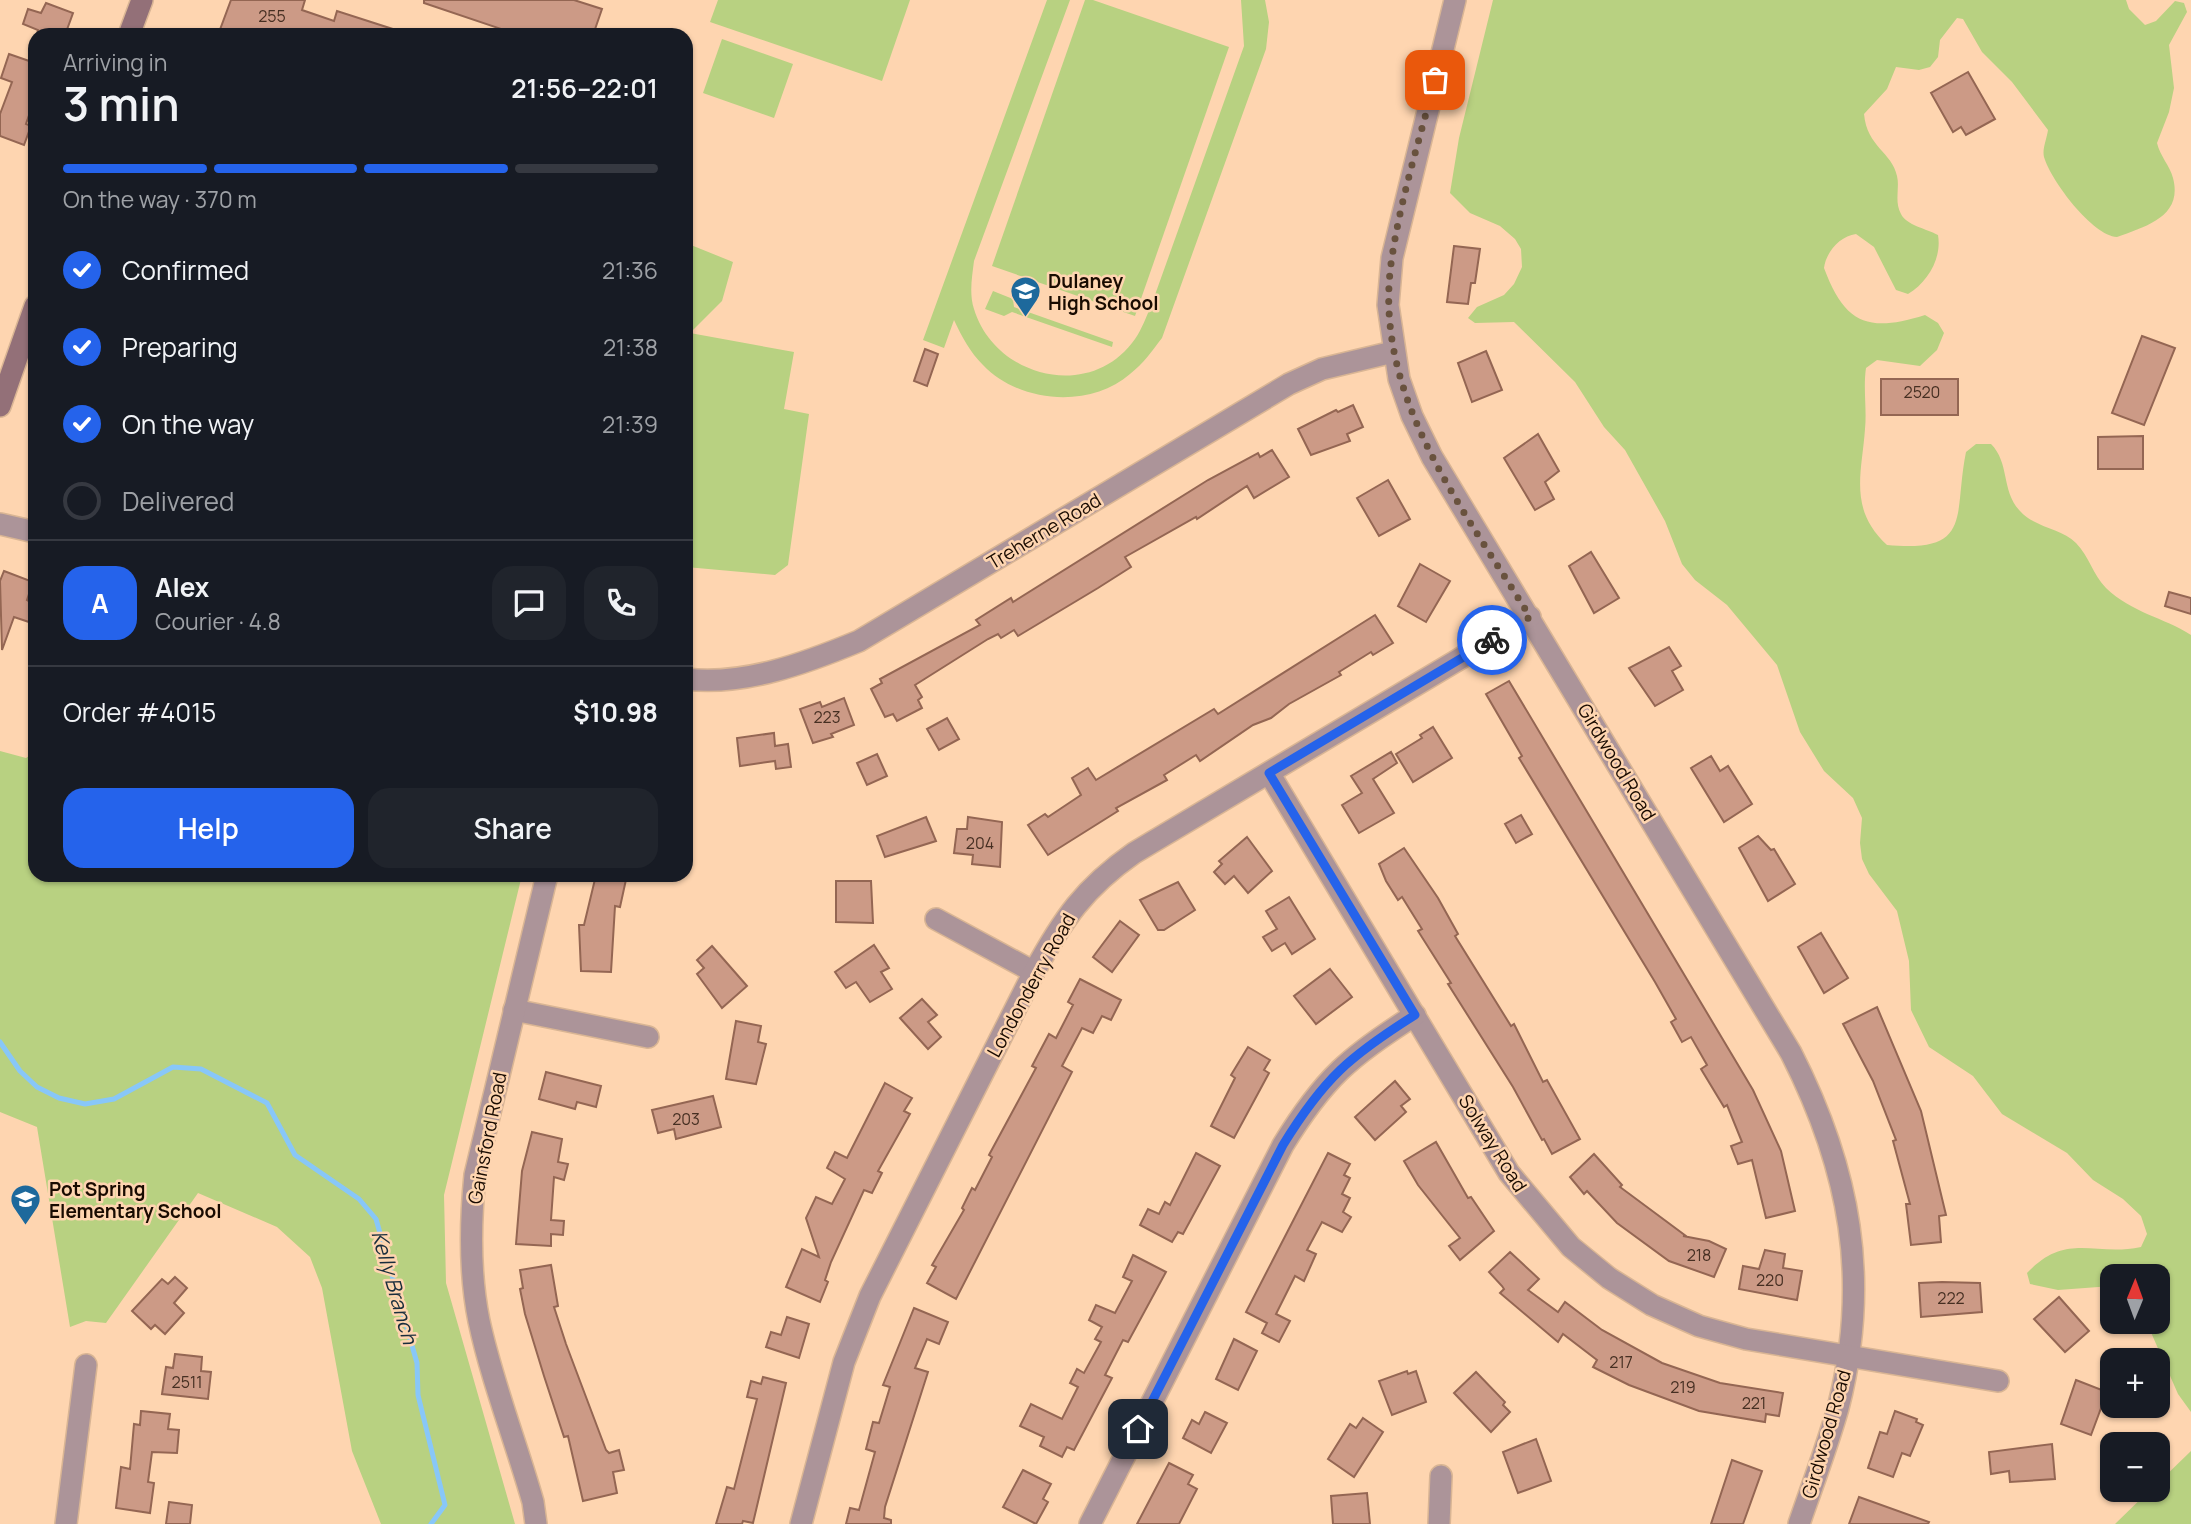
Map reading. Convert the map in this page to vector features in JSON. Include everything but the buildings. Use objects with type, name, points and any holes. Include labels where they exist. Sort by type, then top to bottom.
[{"type":"street","points":[[132,28],[142,0]]},
{"type":"street","name":"Girdwood Road","points":[[1455,0],[1392,258],[1388,305],[1393,352],[1412,416],[1432,457],[1791,1053],[1816,1102],[1835,1153],[1849,1212],[1853,1311],[1838,1408],[1799,1524]]},
{"type":"street","points":[[0,406],[28,326]]},
{"type":"street","name":"Treherne Road","points":[[693,679],[726,679],[766,672],[813,660],[859,642],[1289,384],[1322,369],[1393,352]]},
{"type":"street","points":[[0,524],[28,530]]},
{"type":"street","name":"Londonderry Road","points":[[801,1524],[844,1362],[870,1296],[1034,972],[1060,924],[1081,896],[1103,875],[1530,617]]},
{"type":"street","name":"Solway Road","points":[[1269,773],[1509,1172],[1571,1247],[1609,1278],[1652,1304],[1699,1326],[1746,1339],[1998,1381]]},
{"type":"street","name":"Gainsford Road","points":[[536,1524],[533,1502],[479,1322],[471,1270],[471,1223],[475,1175],[545,882]]},
{"type":"street","points":[[936,919],[1034,972]]},
{"type":"street","points":[[514,1010],[648,1037]]},
{"type":"street","points":[[1090,1524],[1283,1145],[1304,1110],[1330,1077],[1365,1046],[1415,1015]]},
{"type":"street","points":[[65,1524],[86,1364]]},
{"type":"street","points":[[1439,1524],[1441,1476]]},
{"type":"green space","points":[[718,0],[910,0],[882,81],[710,22]]},
{"type":"green space","points":[[1047,0],[1070,0],[974,261],[971,291],[974,309],[985,333],[1002,352],[1023,365],[1046,374],[1070,375],[1094,371],[1116,359],[1135,339],[1151,306],[1244,46],[1241,0],[1265,0],[1269,22],[1266,49],[1162,338],[1139,366],[1114,385],[1075,397],[1035,394],[998,378],[974,355],[954,320],[944,348],[923,340]]},
{"type":"green space","points":[[1085,0],[1093,0],[1229,47],[1135,316],[992,266]]},
{"type":"green space","points":[[1493,0],[2126,0],[2129,9],[2145,25],[2156,21],[2175,1],[2184,3],[2187,12],[2169,45],[2174,88],[2169,112],[2157,143],[2172,174],[2175,191],[2173,202],[2160,218],[2117,237],[2107,234],[2085,218],[2064,193],[2048,167],[2044,147],[2048,130],[2012,82],[1982,52],[1963,19],[1957,18],[1940,40],[1938,57],[1930,67],[1919,70],[1896,67],[1887,89],[1864,114],[1874,142],[1894,168],[1901,214],[1912,224],[1938,235],[1938,252],[1932,269],[1922,283],[1908,294],[1896,290],[1874,247],[1856,234],[1850,235],[1835,246],[1824,268],[1841,302],[1861,319],[1888,323],[1925,315],[1938,323],[1944,333],[1937,350],[1920,366],[1877,360],[1866,368],[1860,490],[1867,518],[1887,545],[1915,546],[1934,543],[1947,536],[1954,526],[1958,512],[1966,452],[1976,444],[1991,444],[2001,460],[2010,495],[2026,517],[2076,543],[2102,583],[2116,596],[2191,635],[2191,1412],[2178,1394],[2170,1376],[2170,1348],[2158,1348],[2152,1334],[2170,1334],[2170,1264],[2100,1264],[2100,1287],[2058,1290],[2030,1284],[2027,1273],[2041,1260],[2055,1253],[2081,1248],[2141,1247],[2147,1234],[2141,1216],[2123,1199],[2093,1180],[2067,1153],[2002,1114],[1973,1076],[1929,1047],[1911,1010],[1909,961],[1897,911],[1869,874],[1862,859],[1862,818],[1853,798],[1824,771],[1800,732],[1777,665],[1727,605],[1695,580],[1682,564],[1665,521],[1625,450],[1604,427],[1575,382],[1514,322],[1475,323],[1468,318],[1477,307],[1504,295],[1514,284],[1522,267],[1521,249],[1515,239],[1500,226],[1470,213],[1450,193],[1459,138]]},
{"type":"green space","points":[[722,39],[793,64],[774,118],[703,93]]},
{"type":"green space","points":[[693,246],[733,262],[722,301],[693,330]]},
{"type":"green space","points":[[993,291],[1013,299],[1014,307],[1113,342],[1112,347],[1012,312],[1004,316],[985,309]]},
{"type":"green space","points":[[693,334],[794,352],[784,409],[809,414],[788,565],[775,575],[693,568]]},
{"type":"green space","points":[[0,751],[28,757],[28,882],[520,882],[444,1195],[446,1283],[515,1524],[381,1524],[352,1451],[322,1288],[310,1257],[277,1227],[198,1193],[106,1323],[86,1321],[70,1327],[37,1127],[0,1112]]},
{"type":"green space","points":[[2191,1451],[2191,1524],[2115,1524],[2138,1502],[2170,1502],[2170,1471]]},
{"type":"waterway","name":"Kelly Branch","points":[[0,1042],[20,1071],[37,1087],[59,1098],[85,1104],[114,1099],[173,1067],[201,1069],[267,1103],[295,1155],[359,1199],[376,1219],[417,1363],[418,1395],[445,1505],[431,1524]]},
{"type":"way so far","points":[[1435,80],[1392,258],[1388,305],[1393,352],[1412,416],[1432,457],[1530,617],[1492,640]]},
{"type":"place","name":"Dulaney High School","points":[[1025,319]]},
{"type":"place","name":"Pot Spring Elementary School","points":[[26,1227]]},
{"type":"route","points":[[1138,1429],[1283,1145],[1304,1110],[1330,1077],[1365,1046],[1415,1015],[1269,773],[1492,640]]}]
